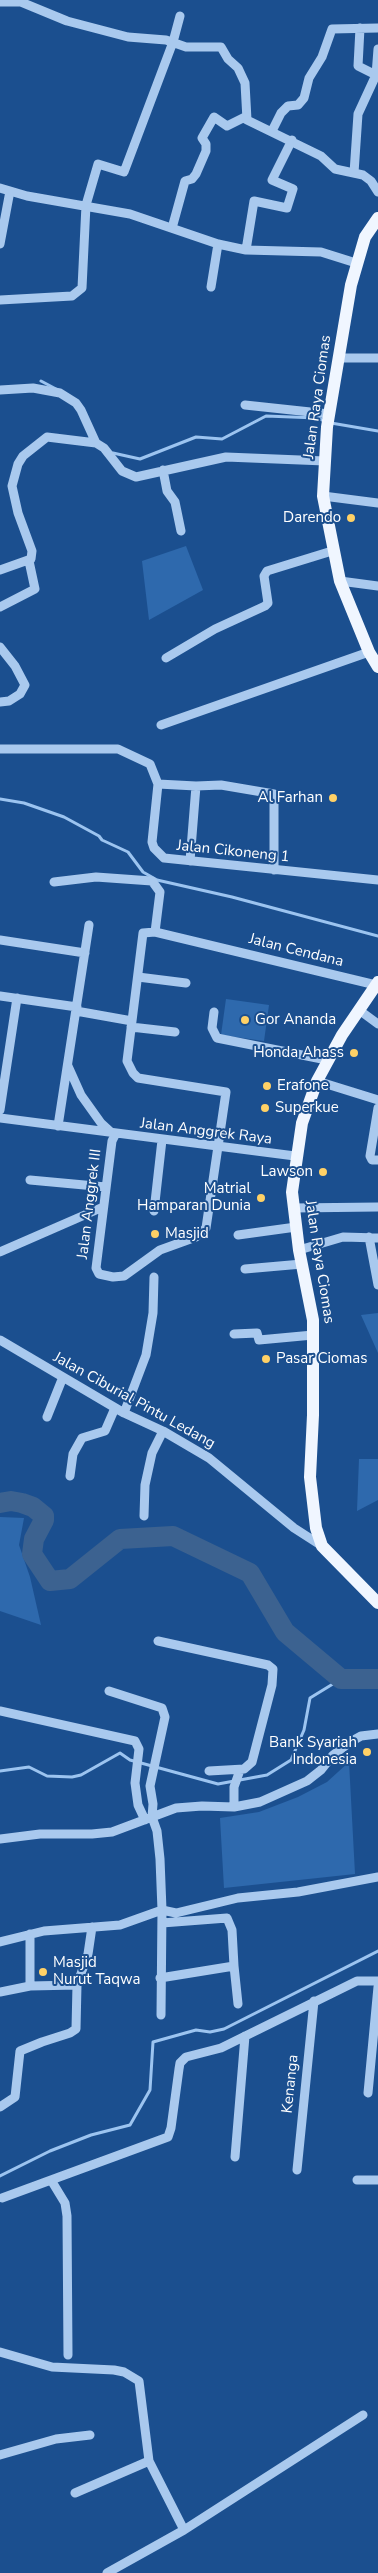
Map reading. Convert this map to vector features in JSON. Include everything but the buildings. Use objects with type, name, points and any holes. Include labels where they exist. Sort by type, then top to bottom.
[{"type":"main road","name":"Jalan Raya Ciomas","points":[[378,218],[365,237],[356,263],[328,420],[323,496],[332,551],[340,582],[369,652],[378,667]]},
{"type":"main road","name":"Jalan Raya Ciomas","points":[[377,983],[327,1060],[317,1081],[302,1123],[296,1156],[293,1208],[299,1250],[309,1296],[313,1335],[310,1485],[316,1528],[322,1546],[378,1603]]},
{"type":"street","points":[[0,2],[21,2],[67,21],[128,37],[173,42],[186,47],[221,47],[228,59],[238,68],[245,83],[245,117]]},
{"type":"street","points":[[0,300],[72,296],[82,288],[86,205],[98,164],[124,172],[173,42],[180,16]]},
{"type":"street","points":[[360,28],[358,66],[377,76]]},
{"type":"street","points":[[272,131],[281,114],[288,106],[298,105],[304,98],[308,78],[317,66],[332,29],[378,28]]},
{"type":"street","points":[[354,173],[358,114],[377,76],[378,49]]},
{"type":"street","points":[[172,228],[185,181],[192,179],[196,174],[206,151],[206,144],[202,138],[214,117],[226,126],[245,117]]},
{"type":"street","points":[[245,117],[251,122],[292,140],[326,159],[335,169],[367,177],[378,192]]},
{"type":"street","points":[[246,250],[254,201],[287,208],[293,189],[272,180],[292,140]]},
{"type":"street","points":[[0,188],[10,192],[130,214],[218,244],[246,250],[321,252],[356,263]]},
{"type":"street","points":[[0,244],[10,192]]},
{"type":"street","points":[[211,287],[218,244]]},
{"type":"street","points":[[340,358],[378,358]]},
{"type":"street","points":[[0,390],[32,388],[60,393],[76,403],[96,443]]},
{"type":"street","points":[[245,405],[328,420]]},
{"type":"street","points":[[0,607],[35,589],[29,561],[32,551],[13,494],[13,477],[18,464],[30,449],[47,437],[96,443],[104,448],[128,475],[136,477],[226,457],[325,461]]},
{"type":"street","points":[[163,470],[167,491],[175,502],[182,531]]},
{"type":"street","points":[[323,496],[378,504]]},
{"type":"street","points":[[166,658],[214,629],[265,606],[268,603],[264,576],[267,571],[332,551]]},
{"type":"street","points":[[0,570],[29,561]]},
{"type":"street","points":[[340,582],[378,586]]},
{"type":"street","points":[[0,647],[15,666],[25,686],[14,698],[9,701],[0,702]]},
{"type":"street","points":[[160,725],[369,652]]},
{"type":"street","points":[[0,749],[118,749],[150,764],[158,784],[221,786],[274,794],[274,870]]},
{"type":"street","name":"Jalan Cikoneng 1","points":[[158,784],[152,842],[154,848],[164,858],[378,880]]},
{"type":"street","points":[[190,861],[196,786]]},
{"type":"street","points":[[54,882],[96,878],[152,881],[160,892],[155,932],[143,933],[127,1061],[138,1078],[226,1092],[218,1147]]},
{"type":"street","points":[[58,1126],[89,925]]},
{"type":"street","name":"Jalan Cendana","points":[[155,932],[377,983]]},
{"type":"street","points":[[0,940],[85,953]]},
{"type":"street","points":[[138,977],[186,983]]},
{"type":"street","points":[[0,996],[76,1009],[132,1024],[175,1032]]},
{"type":"street","points":[[0,1110],[5,1048],[17,998]]},
{"type":"street","points":[[359,1010],[378,1024]]},
{"type":"street","points":[[214,1012],[212,1028],[217,1038],[327,1060]]},
{"type":"street","points":[[68,1065],[81,1095],[101,1123],[114,1135]]},
{"type":"street","points":[[317,1081],[378,1100]]},
{"type":"street","points":[[378,1108],[370,1156],[372,1160],[378,1160]]},
{"type":"street","name":"Jalan Anggrek Raya","points":[[0,1118],[114,1135],[296,1156]]},
{"type":"street","name":"Jalan Anggrek III","points":[[114,1135],[96,1270],[99,1274],[113,1278],[124,1276],[160,1250],[196,1237],[206,1228],[218,1147]]},
{"type":"street","points":[[154,1210],[162,1140]]},
{"type":"street","points":[[30,1180],[106,1187]]},
{"type":"street","points":[[0,1252],[103,1207]]},
{"type":"street","points":[[293,1208],[378,1207]]},
{"type":"street","points":[[238,1234],[296,1227]]},
{"type":"street","points":[[299,1250],[343,1237],[373,1237],[378,1285]]},
{"type":"street","points":[[245,1269],[302,1264]]},
{"type":"street","points":[[124,1413],[146,1355],[153,1313],[154,1277]]},
{"type":"street","points":[[234,1334],[257,1332],[259,1340],[313,1335]]},
{"type":"street","name":"Jalan Ciburial Pintu Ledang","points":[[0,1340],[115,1408],[163,1431],[209,1458],[294,1528],[322,1546]]},
{"type":"street","points":[[46,1417],[63,1377]]},
{"type":"street","points":[[70,1476],[73,1454],[82,1438],[105,1432],[115,1408]]},
{"type":"street","points":[[144,1516],[145,1484],[152,1452],[163,1431]]},
{"type":"street","points":[[158,1641],[268,1665],[273,1669],[272,1685],[252,1762],[249,1766],[239,1771],[209,1771]]},
{"type":"street","points":[[109,1691],[162,1708],[164,1724],[150,1786],[153,1804],[148,1818]]},
{"type":"street","points":[[0,1711],[135,1741],[138,1745],[136,1771],[138,1805],[157,1831],[162,1910],[161,2015]]},
{"type":"street","points":[[0,1839],[40,1834],[98,1834],[112,1832],[176,1808],[202,1806],[234,1807],[260,1802],[307,1781],[321,1770],[343,1746],[361,1736],[378,1734]]},
{"type":"street","points":[[234,1807],[234,1787],[239,1771]]},
{"type":"street","points":[[0,1942],[30,1934],[120,1926],[162,1910],[176,1913],[238,1898],[298,1892],[378,1877]]},
{"type":"street","points":[[162,1923],[227,1918],[232,1930],[238,2004]]},
{"type":"street","points":[[0,2107],[15,2097],[20,2051],[70,2033],[76,2029],[77,1985],[88,1954],[92,1927]]},
{"type":"street","points":[[30,1934],[30,1986]]},
{"type":"street","points":[[160,1978],[234,1966]]},
{"type":"street","points":[[2,2198],[168,2137],[171,2133],[179,2069],[183,2059],[221,2048],[357,1981],[378,1981]]},
{"type":"street","points":[[0,1992],[30,1986],[77,1985]]},
{"type":"street","points":[[368,2093],[378,1987]]},
{"type":"street","name":"Kenanga","points":[[297,2170],[314,2001]]},
{"type":"street","points":[[235,2157],[244,2036]]},
{"type":"street","points":[[51,2180],[65,2204],[67,2216],[68,2355]]},
{"type":"street","points":[[357,2180],[378,2180]]},
{"type":"street","points":[[0,2352],[52,2367],[114,2370],[137,2379],[141,2385],[149,2461],[184,2530]]},
{"type":"street","points":[[107,2573],[184,2530],[363,2415]]},
{"type":"street","points":[[0,2455],[60,2438],[90,2435]]},
{"type":"street","points":[[75,2493],[149,2461]]},
{"type":"shaded area","points":[[186,546],[203,590],[149,620],[142,561]]},
{"type":"shaded area","name":"Gor Ananda","points":[[226,999],[269,1005],[264,1041],[221,1035]]},
{"type":"shaded area","points":[[378,1313],[378,1353],[361,1315]]},
{"type":"shaded area","points":[[359,1459],[378,1459],[378,1500],[357,1511]]},
{"type":"shaded area","points":[[0,1517],[24,1518],[19,1545],[30,1577],[41,1625],[0,1611]]},
{"type":"shaded area","points":[[349,1762],[355,1874],[224,1888],[220,1818],[259,1812],[298,1797],[327,1782]]},
{"type":"waterway","points":[[41,381],[56,389]]},
{"type":"waterway","points":[[113,453],[140,459],[196,437],[222,439],[266,416],[317,418],[325,421]]},
{"type":"waterway","points":[[331,423],[378,431]]},
{"type":"waterway","points":[[0,799],[24,803],[64,817],[99,836],[102,840],[128,852],[143,872],[157,880],[232,897],[378,936]]},
{"type":"waterway","points":[[0,1503],[11,1501],[22,1503],[33,1507],[44,1516],[44,1520],[34,1539],[32,1554],[50,1581],[70,1579],[120,1539],[173,1536],[250,1573],[285,1632],[341,1679],[378,1679]]},
{"type":"waterway","points":[[0,1771],[29,1767],[47,1776],[72,1777],[81,1775],[120,1753],[130,1760],[218,1784],[267,1775],[291,1760],[304,1730],[310,1698],[341,1679]]},
{"type":"waterway","points":[[0,2176],[50,2151],[91,2135],[130,2125],[150,2090],[153,2042],[196,2030],[210,2032],[224,2029],[378,1951]]},
{"type":"place","name":"Darendo","points":[[351,518]]},
{"type":"place","name":"Al Farhan","points":[[333,798]]},
{"type":"place","name":"Gor Ananda","points":[[245,1020]]},
{"type":"place","name":"Honda Ahass","points":[[354,1053]]},
{"type":"place","name":"Erafone","points":[[267,1086]]},
{"type":"place","name":"Superkue","points":[[265,1108]]},
{"type":"place","name":"Lawson","points":[[323,1172]]},
{"type":"place","name":"Matrial Hamparan Dunia","points":[[261,1198]]},
{"type":"place","name":"Masjid","points":[[155,1234]]},
{"type":"place","name":"Pasar Ciomas","points":[[266,1359]]},
{"type":"place","name":"Bank Syariah Indonesia","points":[[367,1752]]},
{"type":"place","name":"Masjid Nurut Taqwa","points":[[43,1972]]}]
